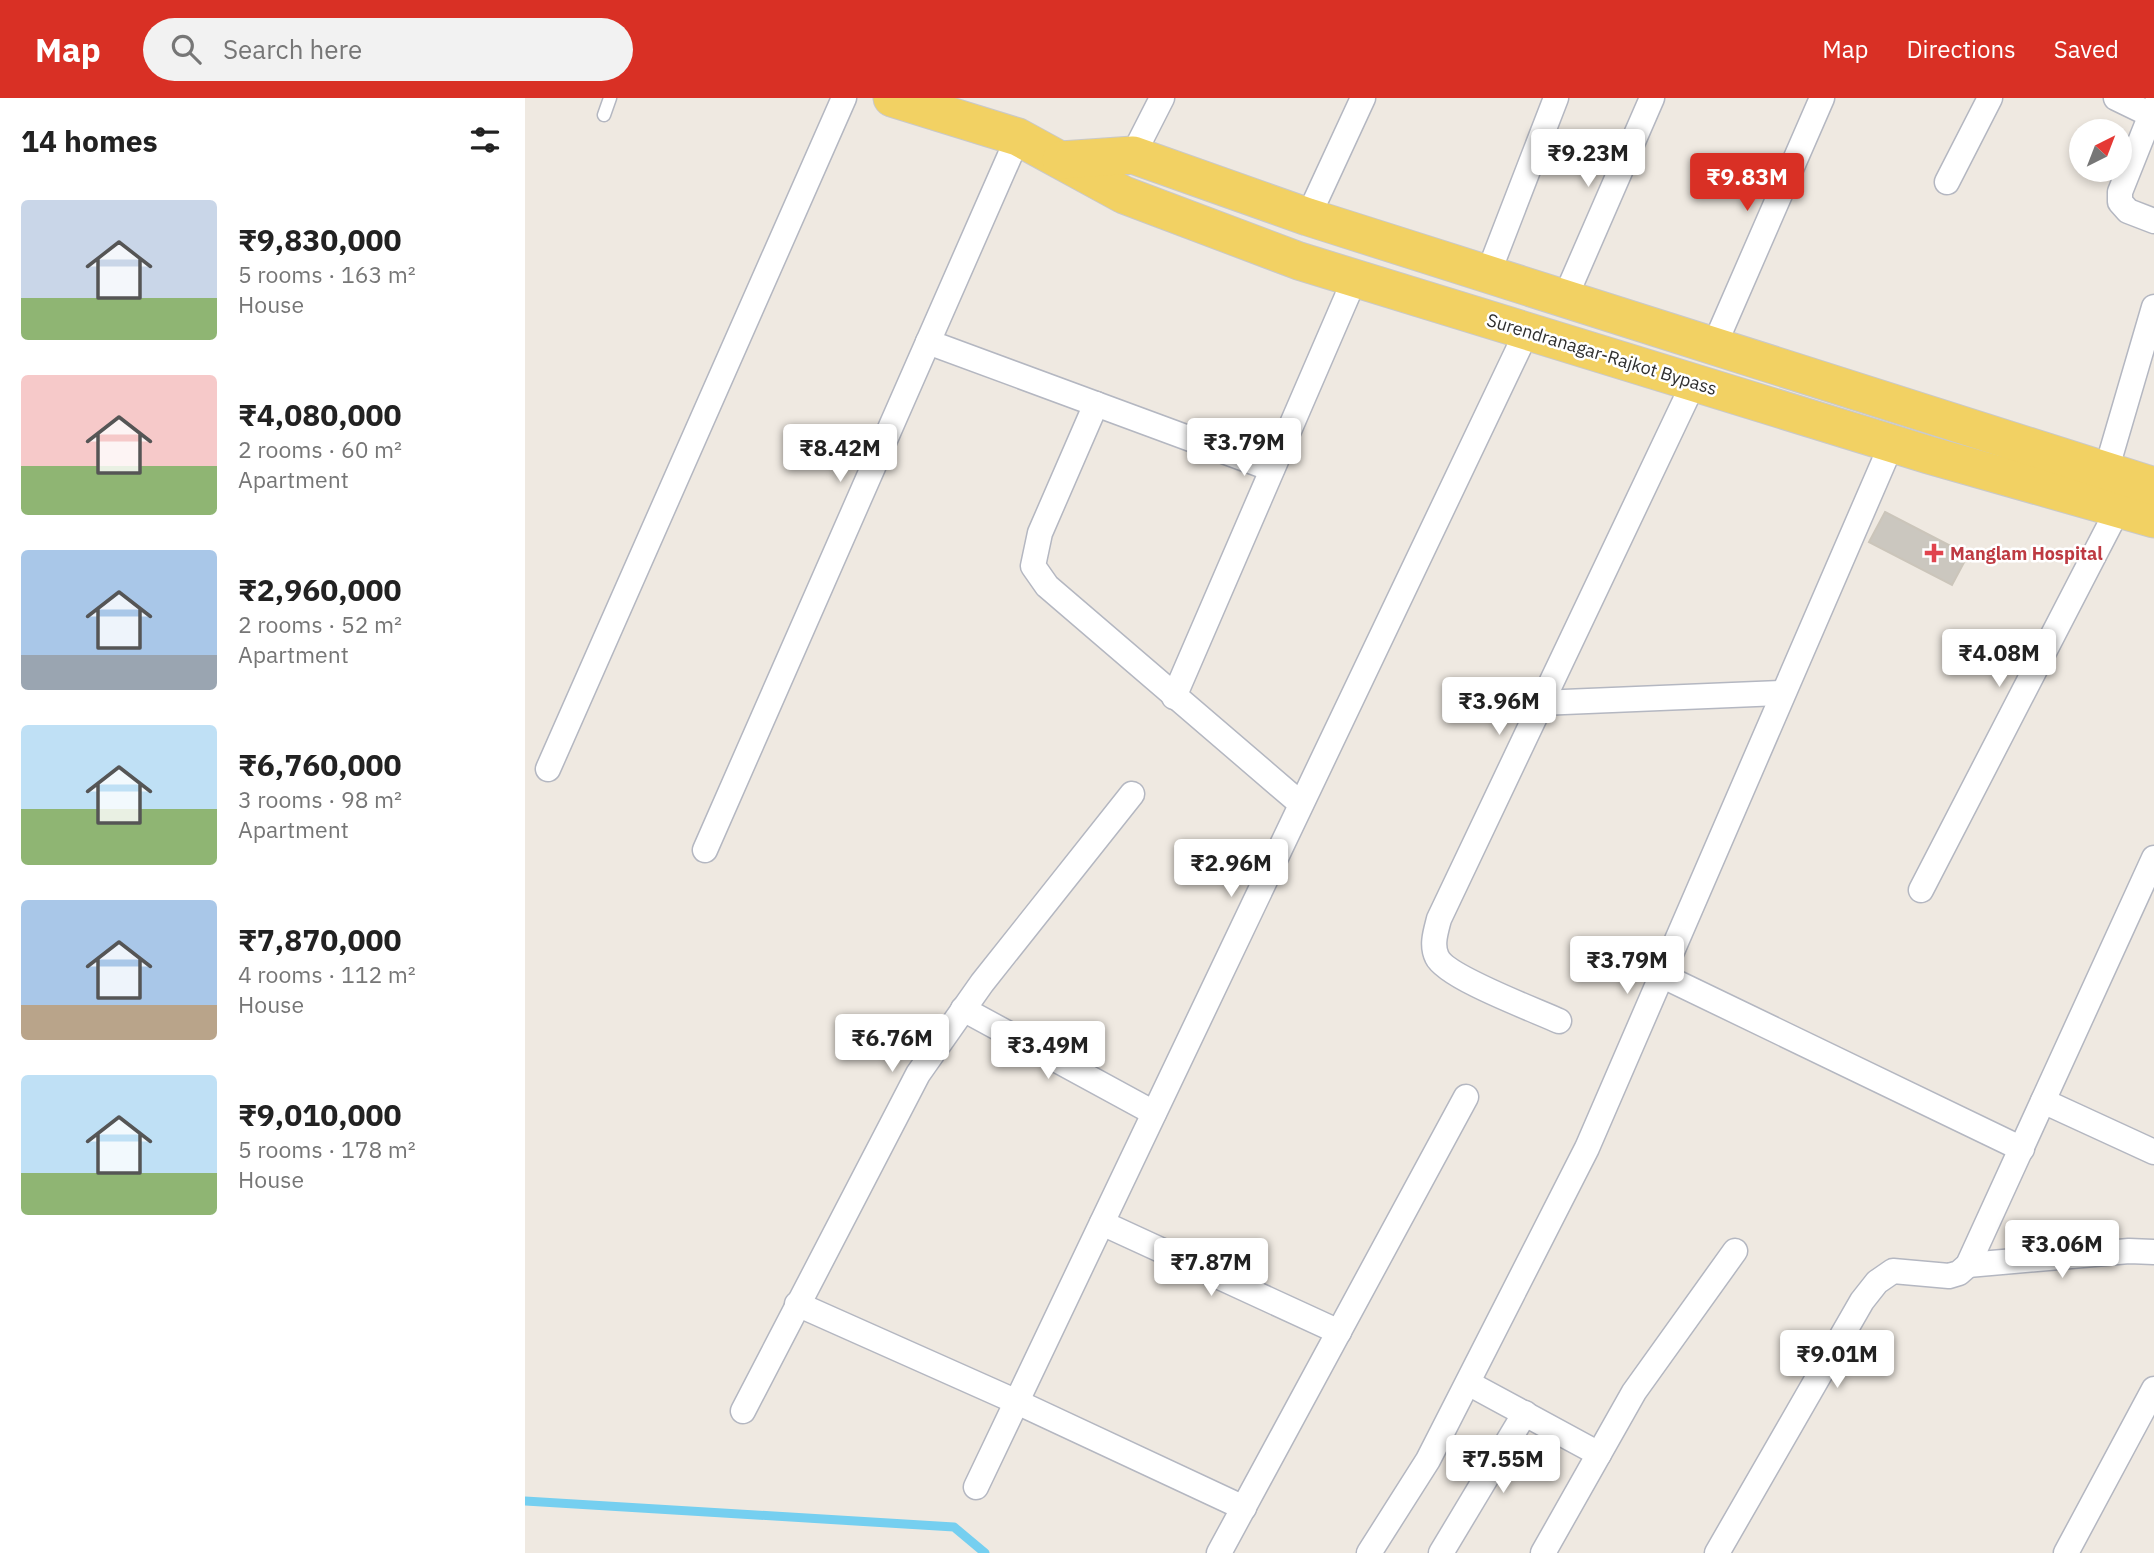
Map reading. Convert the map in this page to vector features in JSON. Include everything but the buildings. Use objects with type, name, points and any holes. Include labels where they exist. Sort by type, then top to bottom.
[{"type":"main road","name":"Surendranagar-Rajkot Bypass","points":[[892,98],[1018,137],[1124,195],[1299,261],[1892,443],[2154,519]]},
{"type":"main road","points":[[1061,160],[1133,155],[1308,217],[2154,486]]},
{"type":"street","points":[[548,769],[844,98]]},
{"type":"street","points":[[1133,155],[1162,98]]},
{"type":"street","points":[[1308,217],[1363,98]]},
{"type":"street","points":[[1488,274],[1556,98]]},
{"type":"street","points":[[1565,299],[1652,98]]},
{"type":"street","points":[[1714,346],[1822,98]]},
{"type":"street","points":[[1947,182],[1990,98]]},
{"type":"street","points":[[2116,98],[2153,111],[2120,192],[2120,202],[2128,211],[2154,221]]},
{"type":"street","points":[[705,850],[1018,137]]},
{"type":"street","points":[[1174,697],[1355,278]]},
{"type":"street","points":[[2106,471],[2154,307]]},
{"type":"street","points":[[976,1488],[1527,331]]},
{"type":"street","points":[[928,342],[1272,470]]},
{"type":"street","points":[[1559,1021],[1457,975],[1437,958],[1433,942],[1439,919],[1694,382]]},
{"type":"street","points":[[1096,404],[1040,533],[1033,566],[1047,586],[1301,804]]},
{"type":"street","points":[[1369,1553],[1428,1460],[1587,1148],[1892,443]]},
{"type":"street","points":[[1921,890],[2117,509]]},
{"type":"street","points":[[1540,703],[1782,693]]},
{"type":"street","points":[[743,1411],[918,1074],[963,1009],[1132,794]]},
{"type":"street","points":[[1717,1553],[1862,1301],[1877,1282],[1893,1271],[1949,1276],[1959,1273],[1968,1265],[2154,858]]},
{"type":"street","points":[[1661,975],[2022,1149]]},
{"type":"street","points":[[963,1009],[1154,1113]]},
{"type":"street","points":[[1219,1553],[1466,1097]]},
{"type":"street","points":[[2043,1101],[2154,1152]]},
{"type":"street","points":[[1102,1223],[1339,1332]]},
{"type":"street","points":[[1543,1553],[1634,1392],[1735,1251]]},
{"type":"street","points":[[1968,1265],[2129,1251],[2154,1252]]},
{"type":"street","points":[[797,1304],[1017,1402],[1244,1508]]},
{"type":"street","points":[[1468,1382],[1599,1454]]},
{"type":"street","points":[[2066,1553],[2154,1389]]},
{"type":"street","points":[[1441,1553],[1525,1413]]},
{"type":"lane","points":[[604,114],[610,98]]},
{"type":"waterway","points":[[525,1501],[954,1527],[985,1553]]},
{"type":"place","name":"Manglam Hospital","points":[[1934,553]]}]
